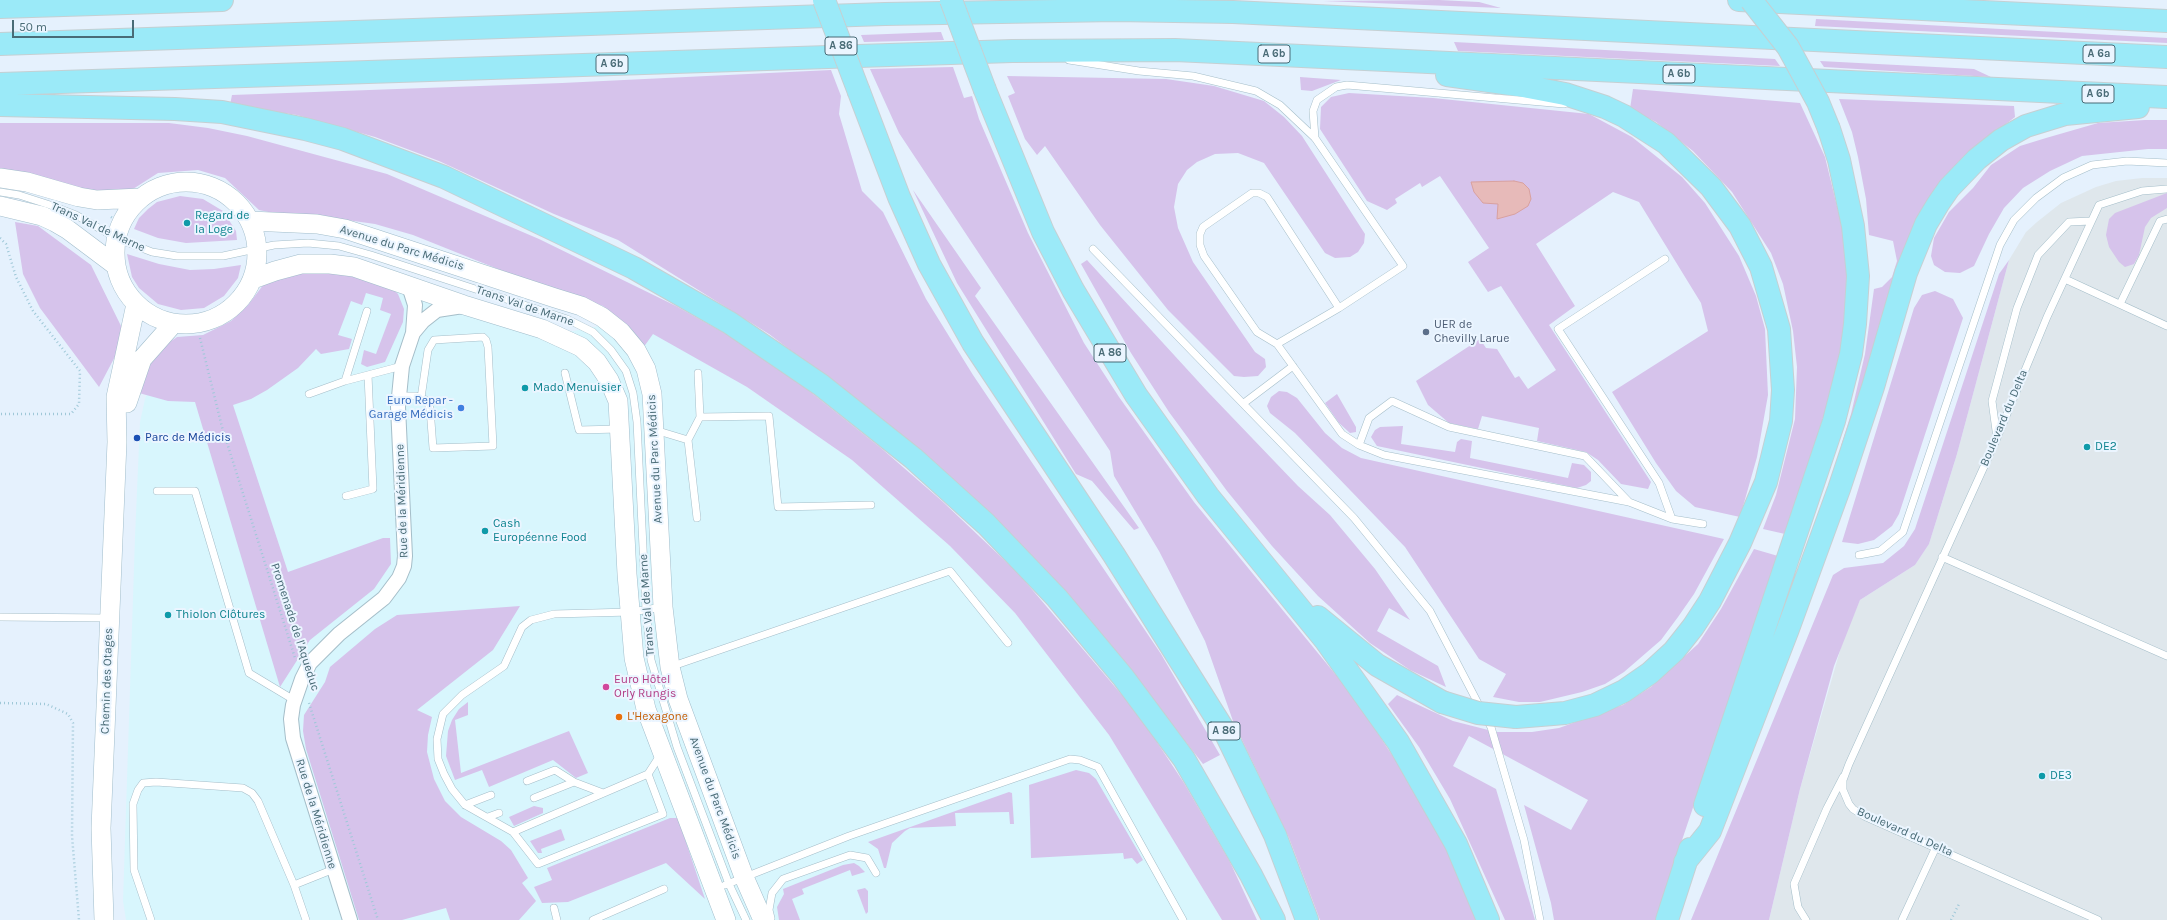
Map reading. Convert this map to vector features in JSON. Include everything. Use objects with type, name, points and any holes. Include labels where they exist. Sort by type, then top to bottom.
[{"type":"highway","points":[[0,7],[222,0]]},
{"type":"highway","name":"A 86","points":[[824,0],[899,197],[936,276],[973,343],[1114,555],[1225,732],[1274,834],[1307,920]]},
{"type":"highway","name":"A 86","points":[[951,0],[985,90],[1043,232],[1073,290],[1136,395],[1208,496],[1284,588],[1330,647],[1398,742],[1456,844],[1488,920]]},
{"type":"highway","points":[[1739,0],[2167,21]]},
{"type":"highway","points":[[1667,920],[1685,862],[1834,421],[1850,354],[1855,324],[1858,276],[1854,233],[1839,160],[1818,102],[1788,47],[1751,0]]},
{"type":"highway","name":"A 6a","points":[[0,44],[885,14],[1116,10],[1256,13],[2167,57]]},
{"type":"highway","name":"A 6b","points":[[0,84],[1012,51],[1175,50],[2167,97]]},
{"type":"highway","points":[[1284,588],[1377,665],[1442,702],[1478,712],[1516,717],[1565,713],[1595,705],[1624,691],[1650,673],[1674,651],[1710,601],[1746,531],[1766,482],[1781,421],[1783,390],[1779,329],[1769,292],[1753,248],[1726,205],[1692,167],[1666,143],[1647,130],[1604,107],[1565,94],[1518,85],[1323,57]]},
{"type":"highway","points":[[0,105],[139,108],[222,112],[305,129],[344,139],[444,176],[634,268],[730,323],[827,389],[913,458],[986,524],[1057,598],[1123,677],[1184,759],[1248,868],[1274,920]]},
{"type":"highway","points":[[1685,862],[1710,831],[1788,629],[1868,402],[1906,273],[1926,224],[1938,204],[1949,188],[1977,159],[2002,140],[2026,126],[2065,114],[2167,106]]},
{"type":"street","points":[[0,178],[27,182],[79,197],[97,200],[140,198]]},
{"type":"street","points":[[191,181],[209,185],[226,193],[240,206],[250,221],[258,247],[257,264],[253,279],[244,296],[231,309],[215,319],[197,324],[173,324],[152,316],[136,304],[126,292],[115,265],[119,227],[124,216],[140,198],[155,188],[173,182],[191,181]]},
{"type":"street","points":[[0,206],[42,216],[55,222],[67,229],[115,265]]},
{"type":"street","name":"Avenue du Parc Médicis","points":[[250,221],[317,224],[345,229],[581,306],[602,317],[621,332],[636,350],[646,369],[652,394],[654,430],[647,609],[634,658],[646,709],[662,752],[729,884],[763,920]]},
{"type":"street","name":"Avenue du Parc Médicis","points":[[253,279],[301,264],[330,264],[354,267],[464,306],[542,329],[581,347],[597,362],[609,380],[618,401],[621,429],[627,574],[647,609],[670,667],[729,884],[726,920]]},
{"type":"street","points":[[409,286],[415,305],[413,332]]},
{"type":"street","name":"Chemin des Otages","points":[[104,920],[101,828],[117,442],[116,397],[136,304]]},
{"type":"street","name":"Rue de la Méridienne","points":[[350,920],[293,738],[291,719],[294,700],[310,663],[325,647],[384,598],[399,578],[404,566],[405,556],[398,407],[402,366],[413,332],[437,310],[464,306]]},
{"type":"street","name":"Chemin des Otages","points":[[117,442],[130,390],[142,359],[173,324]]},
{"type":"lane","points":[[1012,51],[1139,71],[1193,76],[1233,84],[1256,91],[1280,105],[1315,138],[1403,266],[1339,308],[1277,344]]},
{"type":"lane","points":[[1315,138],[1313,110],[1317,100],[1336,87],[1347,85],[1604,107]]},
{"type":"lane","points":[[1859,555],[1880,551],[1903,532],[2000,245],[2014,220],[2036,198],[2063,178],[2092,165],[2127,161],[2167,163]]},
{"type":"lane","name":"Boulevard du Delta","points":[[2098,920],[1864,816],[1853,809],[1843,790],[1845,772],[1997,438],[2065,279],[2099,205],[2142,191],[2167,189]]},
{"type":"lane","name":"Trans Val de Marne","points":[[0,192],[19,195],[76,215],[119,227],[152,252],[177,256],[223,256],[258,247],[308,243],[339,246],[372,255],[567,319],[592,332],[611,350],[626,371],[633,393],[637,422],[651,660],[677,747],[729,884],[746,920]]},
{"type":"lane","points":[[1339,308],[1267,196],[1259,193],[1252,193],[1203,227],[1200,234],[1200,245],[1204,256],[1257,332],[1277,344],[1342,434],[1359,445],[1384,455],[1629,502],[1672,519],[1703,524]]},
{"type":"lane","points":[[2120,304],[2160,221],[2167,219]]},
{"type":"lane","points":[[1997,438],[1992,401],[2017,308],[2038,256],[2069,222],[2091,221]]},
{"type":"lane","points":[[1093,249],[1354,518],[1430,611],[1490,727],[1524,840],[1540,920]]},
{"type":"lane","points":[[1664,260],[1558,329],[1659,483],[1672,519]]},
{"type":"lane","points":[[2065,279],[2167,326]]},
{"type":"lane","points":[[345,381],[368,311]]},
{"type":"lane","points":[[399,396],[421,398],[426,400],[430,408],[433,448],[493,446],[488,347],[483,337],[434,340],[428,350],[421,398]]},
{"type":"lane","points":[[309,394],[345,381],[402,366]]},
{"type":"lane","points":[[1244,403],[1293,366]]},
{"type":"lane","points":[[697,518],[688,440],[700,417],[698,373]]},
{"type":"lane","points":[[566,374],[578,430],[621,429]]},
{"type":"lane","points":[[346,496],[373,489],[368,375]]},
{"type":"lane","points":[[1359,445],[1369,418],[1392,401],[1449,427],[1585,456],[1629,502]]},
{"type":"lane","points":[[700,417],[770,416],[778,508],[870,505]]},
{"type":"lane","points":[[654,430],[688,440]]},
{"type":"lane","points":[[157,491],[195,491],[249,673],[294,700]]},
{"type":"lane","points":[[1942,557],[2167,656]]},
{"type":"lane","points":[[670,667],[950,571],[1008,643]]},
{"type":"lane","points":[[647,609],[554,614],[531,620],[522,627],[504,666],[462,694],[443,714],[437,739],[438,759],[452,789],[466,805],[513,832],[538,864],[663,814],[648,774]]},
{"type":"lane","points":[[0,617],[109,618]]},
{"type":"lane","points":[[513,832],[648,774],[662,752]]},
{"type":"lane","points":[[729,884],[849,836],[1070,759],[1080,760],[1098,767],[1183,920]]},
{"type":"lane","points":[[526,781],[555,770],[574,782],[603,794]]},
{"type":"lane","points":[[1806,920],[1798,908],[1794,884],[1827,808],[1845,772]]},
{"type":"lane","points":[[150,920],[134,870],[133,804],[138,790],[143,783],[156,782],[243,788],[252,793],[258,801],[294,885],[306,920]]},
{"type":"lane","points":[[534,798],[574,782]]},
{"type":"lane","points":[[466,805],[491,795]]},
{"type":"lane","points":[[488,817],[499,813]]},
{"type":"lane","points":[[1902,920],[1936,847]]},
{"type":"lane","points":[[772,920],[769,910],[772,894],[783,879],[850,856],[867,858],[876,873]]},
{"type":"lane","points":[[294,885],[334,869]]},
{"type":"lane","points":[[593,920],[664,889]]},
{"type":"lane","points":[[554,908],[557,920]]},
{"type":"path","points":[[0,238],[6,244],[16,277],[33,311],[80,371],[79,404],[71,414],[0,414]]},
{"type":"path","name":"Promenade de l'Aqueduc","points":[[200,338],[222,427],[378,920]]},
{"type":"path","points":[[0,703],[46,704],[68,714],[73,723],[72,836],[79,920]]},
{"type":"path","points":[[1951,920],[1959,904]]},
{"type":"shaded area","points":[[1439,0],[1479,2],[1501,8],[1323,1]]},
{"type":"shaded area","points":[[1816,19],[2167,38],[2167,43],[1815,26]]},
{"type":"shaded area","points":[[941,32],[944,40],[864,42],[861,35]]},
{"type":"shaded area","points":[[1454,42],[1775,59],[1780,66],[1458,51]]},
{"type":"shaded area","points":[[1820,61],[1974,69],[1991,77],[1824,67]]},
{"type":"shaded area","points":[[953,67],[964,98],[972,96],[979,119],[1028,233],[1084,343],[1119,397],[1194,502],[1354,697],[1422,801],[1454,864],[1476,920],[1320,920],[1289,838],[1233,721],[1205,641],[1159,551],[1114,476],[1110,451],[899,133],[870,69]]},
{"type":"shaded area","points":[[831,70],[841,96],[839,114],[862,191],[883,212],[926,299],[973,375],[1161,654],[1220,755],[1203,764],[1107,641],[851,396],[769,334],[618,240],[554,214],[439,161],[375,137],[297,115],[230,105],[232,95],[562,83]]},
{"type":"shaded area","points":[[1007,76],[1166,79],[1214,86],[1264,101],[1284,117],[1302,136],[1365,234],[1364,243],[1358,252],[1350,257],[1335,258],[1325,253],[1264,163],[1238,153],[1215,154],[1197,162],[1187,170],[1178,184],[1174,207],[1178,228],[1193,262],[1255,352],[1265,359],[1266,367],[1258,376],[1234,376],[1168,310],[1100,225],[1045,146],[1037,155],[1025,139],[1008,96],[1015,93]]},
{"type":"shaded area","points":[[1300,77],[1341,80],[1312,91],[1301,90]]},
{"type":"shaded area","points":[[1633,89],[1800,103],[1825,157],[1844,235],[1849,296],[1838,372],[1785,534],[1763,529],[1776,495],[1795,419],[1797,367],[1793,331],[1783,284],[1771,253],[1732,192],[1693,151],[1656,122],[1630,109]]},
{"type":"shaded area","points":[[1349,93],[1433,98],[1589,114],[1632,137],[1682,177],[1705,203],[1739,256],[1756,296],[1765,329],[1768,395],[1757,457],[1740,517],[1695,507],[1676,491],[1656,463],[1612,392],[1708,331],[1701,303],[1639,202],[1613,192],[1536,244],[1575,306],[1549,325],[1651,482],[1648,489],[1621,484],[1598,460],[1586,452],[1537,441],[1539,428],[1482,416],[1478,429],[1449,423],[1428,405],[1416,381],[1480,339],[1486,348],[1497,349],[1515,378],[1519,376],[1528,389],[1556,370],[1501,286],[1488,292],[1468,262],[1489,248],[1440,176],[1422,187],[1420,183],[1395,199],[1397,203],[1387,210],[1367,201],[1320,129],[1321,107],[1331,97]]},
{"type":"shaded area","points":[[1839,99],[2014,106],[2015,117],[1959,161],[1928,203],[1848,448],[1841,446],[1851,414],[1865,354],[1874,289],[1882,287],[1892,277],[1897,261],[1893,241],[1869,235],[1866,199],[1858,157],[1852,132]]},
{"type":"shaded area","points":[[2167,120],[2167,149],[2148,149],[2082,156],[2050,171],[2023,188],[2004,208],[1989,234],[1974,266],[1960,273],[1945,272],[1934,265],[1931,256],[1934,238],[1949,212],[1973,188],[1991,165],[2020,146],[2046,138],[2098,123]]},
{"type":"shaded area","points":[[0,123],[169,123],[208,128],[247,136],[387,174],[539,239],[676,306],[726,334],[793,378],[881,448],[942,501],[1018,573],[1139,715],[1184,783],[1230,862],[1257,920],[1222,920],[1109,735],[1015,613],[950,546],[852,460],[747,387],[653,334],[643,348],[621,322],[603,306],[528,281],[413,235],[375,224],[304,214],[278,214],[259,210],[225,178],[198,170],[158,173],[133,189],[88,191],[0,169]]},
{"type":"shaded area","points":[[2142,178],[2167,178],[2167,920],[1769,920],[1800,789],[1844,637],[1860,600],[1915,565],[1929,544],[1957,454],[2009,260],[2026,232],[2061,203],[2096,187],[2116,181]]},
{"type":"shaded area","points":[[1514,181],[1523,183],[1529,189],[1531,199],[1528,206],[1515,214],[1497,219],[1498,204],[1483,203],[1474,192],[1471,182]]},
{"type":"shaded area","points":[[913,190],[981,288],[975,296],[1139,528],[1134,530],[1092,481],[1076,474],[957,283]]},
{"type":"shaded area","points":[[2167,193],[2167,208],[2151,218],[2145,227],[2139,255],[2134,264],[2125,267],[2119,262],[2109,247],[2106,235],[2109,219],[2115,213]]},
{"type":"shaded area","points":[[180,196],[203,199],[223,211],[236,231],[237,240],[186,243],[158,238],[134,229],[139,218],[157,202]]},
{"type":"shaded area","points":[[15,222],[38,226],[91,265],[123,330],[120,347],[99,387],[40,308],[23,274]]},
{"type":"shaded area","points":[[127,254],[159,264],[190,270],[214,269],[241,265],[238,278],[224,296],[204,308],[181,310],[158,304],[139,288],[132,277]]},
{"type":"shaded area","points":[[1087,260],[1207,391],[1298,486],[1330,515],[1375,569],[1410,620],[1389,608],[1377,631],[1438,666],[1446,687],[1410,670],[1370,643],[1318,596],[1272,546],[1227,491],[1169,412],[1131,353],[1081,264]]},
{"type":"shaded area","points":[[2009,260],[1957,454],[1929,544],[1915,565],[1860,600],[1834,666],[1800,789],[1769,920],[1691,920],[1833,575],[1844,568],[1883,563],[1904,546],[1915,529],[1999,274]]},
{"type":"shaded area","points":[[302,268],[568,332],[631,320],[747,387],[852,460],[950,546],[1015,613],[1109,735],[1222,920],[126,920],[123,901],[135,537],[140,422],[145,399],[159,366],[177,337],[203,335],[231,321],[248,305],[267,280]]},
{"type":"shaded area","points":[[346,272],[392,288],[398,294],[404,309],[403,322],[385,362],[367,367],[361,364],[364,350],[376,354],[391,314],[380,310],[383,298],[366,293],[362,305],[351,301],[338,335],[352,339],[349,349],[321,354],[316,349],[298,368],[267,390],[251,399],[233,405],[288,572],[383,538],[390,538],[391,564],[374,589],[310,640],[280,687],[195,402],[168,401],[139,393],[148,366],[161,348],[177,337],[203,335],[231,321],[248,305],[267,280],[279,273]]},
{"type":"shaded area","points":[[1935,291],[1953,299],[1963,318],[1899,514],[1892,526],[1874,540],[1858,544],[1842,542],[1914,308],[1922,295]]},
{"type":"shaded area","points":[[1279,391],[1287,392],[1297,398],[1325,433],[1342,448],[1361,458],[1724,539],[1694,594],[1661,640],[1624,672],[1605,684],[1582,692],[1540,702],[1519,702],[1493,697],[1506,674],[1479,659],[1405,547],[1295,433],[1270,413],[1267,406],[1271,397]]},
{"type":"shaded area","points":[[1337,394],[1356,427],[1356,432],[1350,433],[1339,423],[1325,403]]},
{"type":"shaded area","points":[[1403,426],[1401,444],[1455,452],[1457,442],[1461,439],[1472,441],[1470,458],[1568,478],[1572,463],[1584,465],[1591,472],[1591,481],[1586,485],[1577,488],[1377,446],[1371,437],[1375,430],[1380,427]]},
{"type":"shaded area","points":[[1754,549],[1778,556],[1655,920],[1554,920],[1551,903],[1524,805],[1571,830],[1588,800],[1469,736],[1453,766],[1496,789],[1535,920],[1505,920],[1450,799],[1419,747],[1388,704],[1397,695],[1453,721],[1496,732],[1532,732],[1559,728],[1623,705],[1651,687],[1698,644],[1721,609]]},
{"type":"shaded area","points":[[520,606],[493,650],[417,710],[432,717],[428,735],[427,752],[434,779],[445,801],[461,817],[501,841],[511,850],[528,878],[522,883],[536,901],[519,920],[450,920],[446,908],[402,920],[359,920],[306,749],[303,731],[304,715],[325,682],[330,667],[375,629],[397,615]]},
{"type":"shaded area","points":[[468,702],[468,715],[455,720],[461,773],[569,731],[588,773],[576,778],[553,760],[489,787],[482,770],[455,780],[446,756],[448,731],[452,720],[459,709]]},
{"type":"shaded area","points":[[1076,770],[1089,773],[1096,779],[1143,860],[1137,864],[1132,858],[1124,859],[1123,853],[1031,858],[1029,785]]},
{"type":"shaded area","points":[[1009,792],[1012,793],[1014,824],[1010,824],[1009,812],[955,813],[956,826],[910,828],[892,843],[886,868],[884,868],[878,849],[868,842]]},
{"type":"shaded area","points":[[534,806],[543,808],[543,813],[514,826],[509,817]]},
{"type":"shaded area","points":[[670,818],[678,818],[705,899],[666,863],[568,902],[542,903],[534,887],[552,880],[547,868]]},
{"type":"shaded area","points":[[561,829],[565,840],[541,849],[542,853],[538,853],[530,841]]},
{"type":"shaded area","points":[[854,863],[865,872],[852,876],[850,870],[802,889],[804,894],[792,899],[800,920],[779,920],[777,907],[784,894],[783,889],[843,865]]},
{"type":"shaded area","points":[[865,888],[868,891],[868,912],[866,914],[857,890]]},
{"type":"place","name":"Regard de la Loge","points":[[187,223]]},
{"type":"place","name":"UER de Chevilly Larue","points":[[1426,332]]},
{"type":"place","name":"Mado Menuisier","points":[[525,388]]},
{"type":"place","name":"Euro Repar - Garage Médicis","points":[[461,408]]},
{"type":"place","name":"Parc de Médicis","points":[[137,438]]},
{"type":"place","name":"DE2","points":[[2087,447]]},
{"type":"place","name":"Cash Européenne Food","points":[[485,531]]},
{"type":"place","name":"Thiolon Clôtures","points":[[168,615]]},
{"type":"place","name":"Euro Hôtel Orly Rungis","points":[[606,687]]},
{"type":"place","name":"L'Hexagone","points":[[619,717]]},
{"type":"place","name":"DE3","points":[[2042,776]]}]
